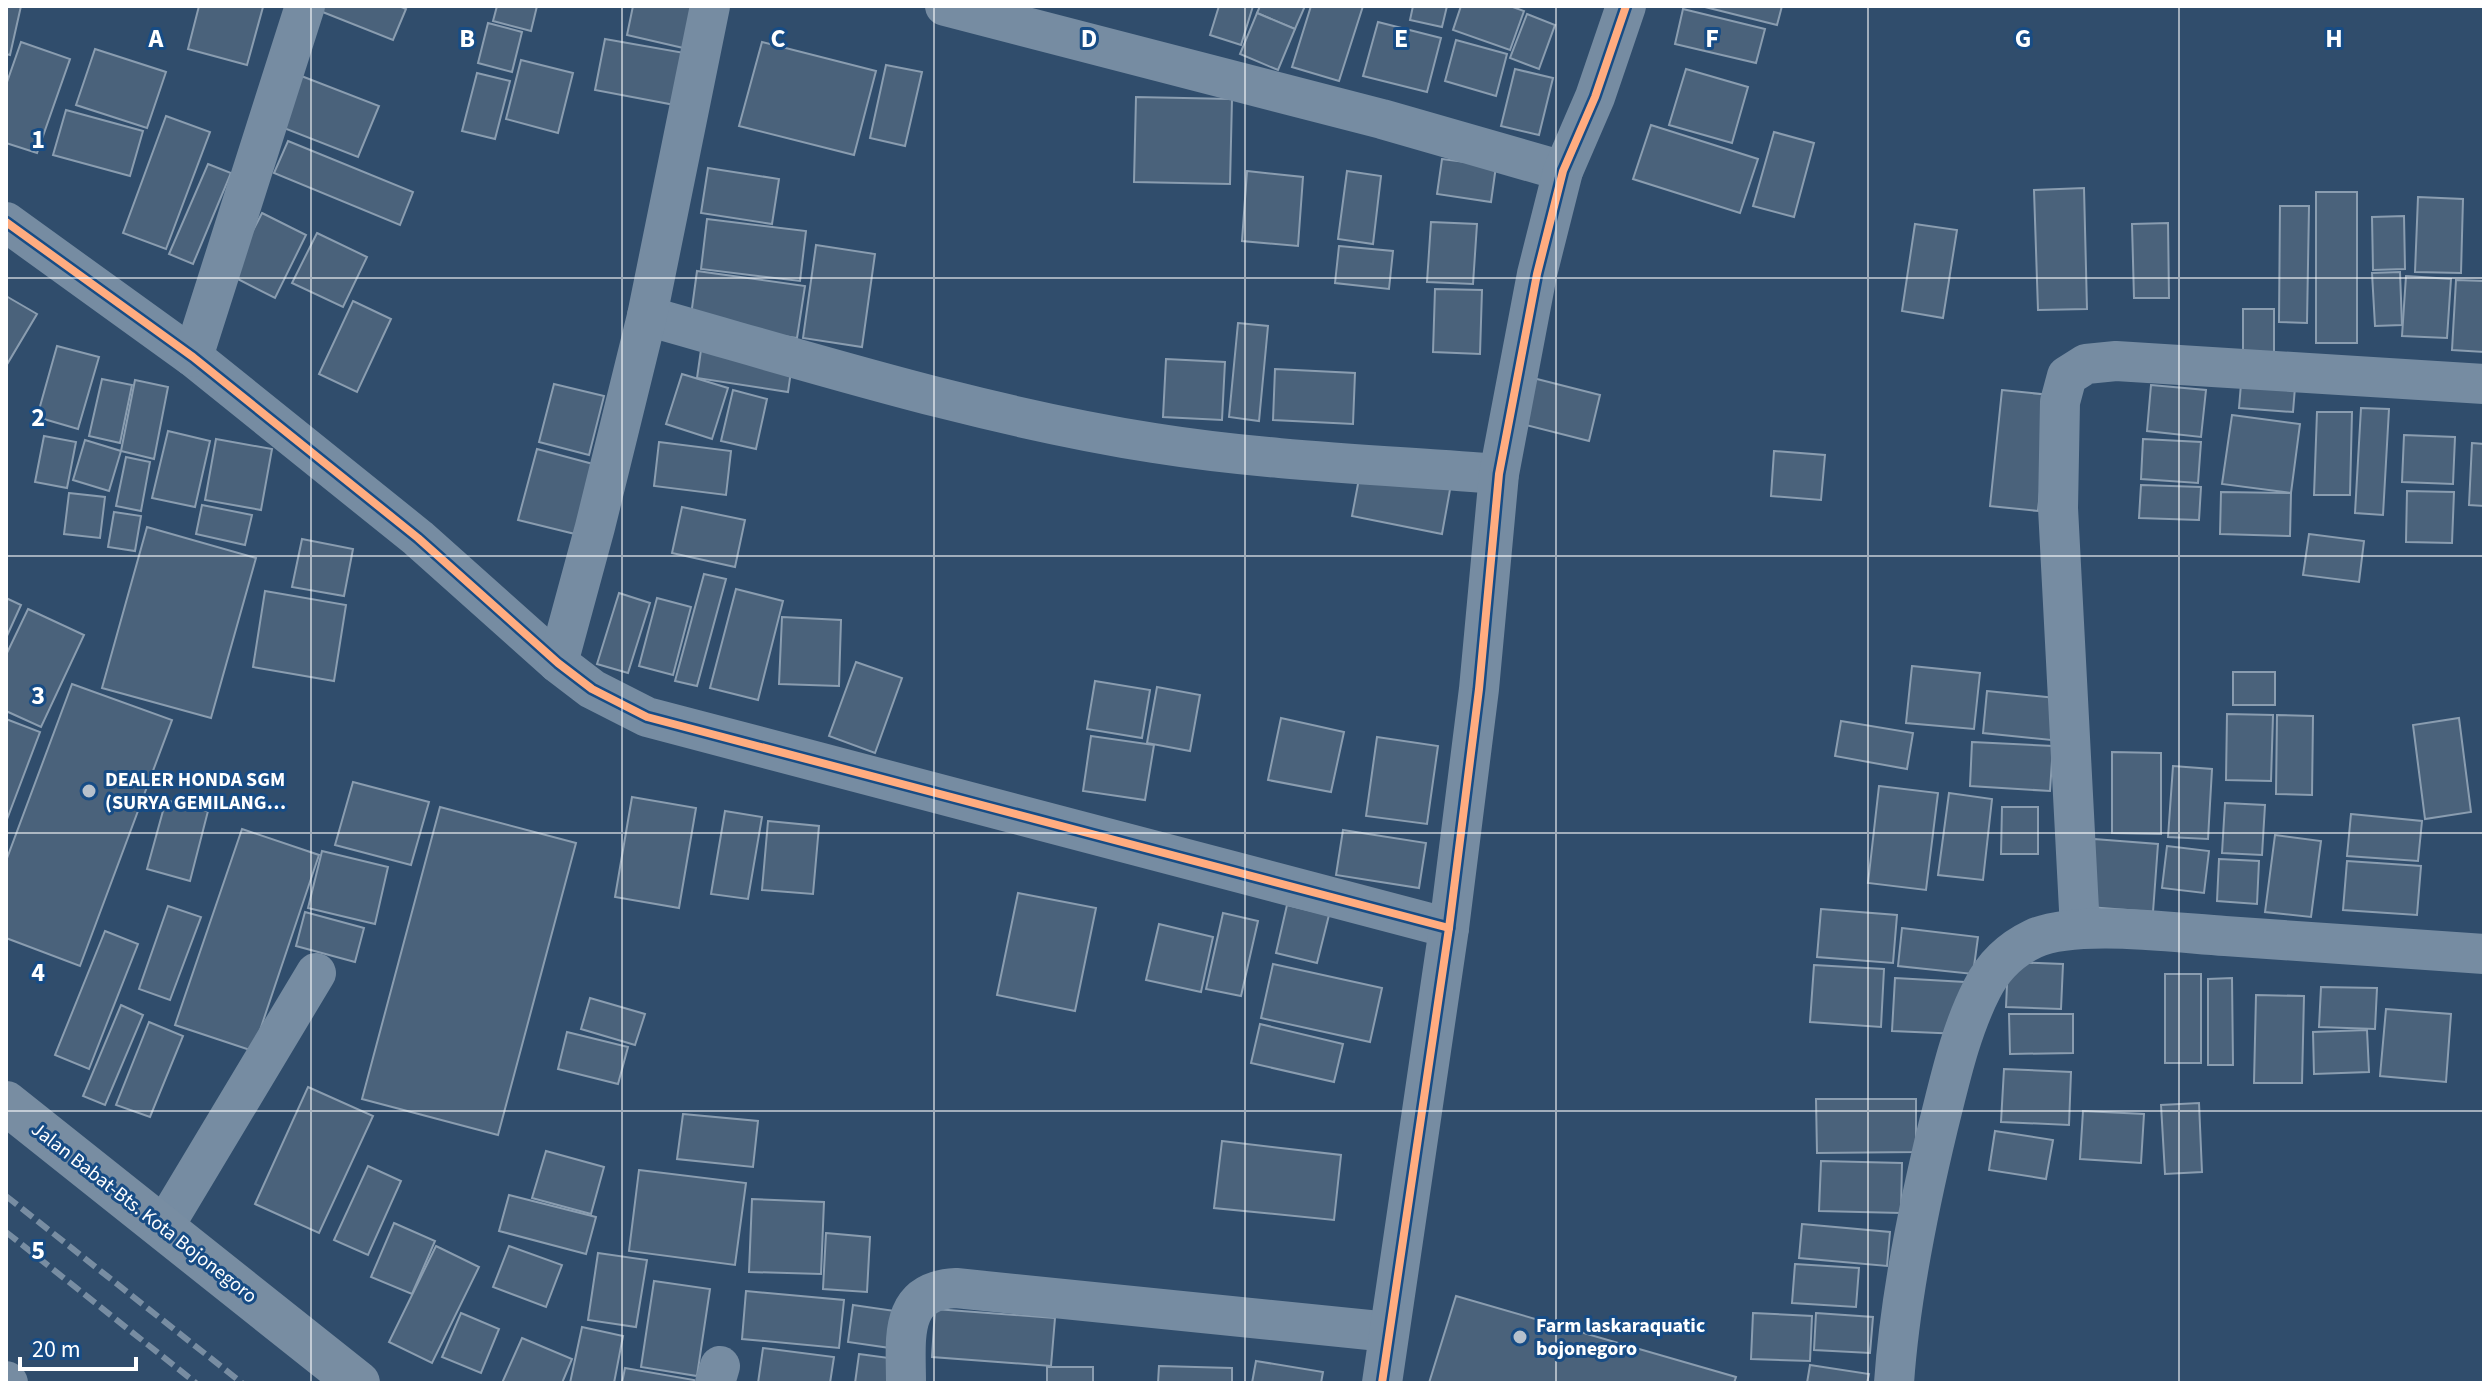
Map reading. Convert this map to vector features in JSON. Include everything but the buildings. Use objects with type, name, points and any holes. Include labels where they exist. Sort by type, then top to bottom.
[{"type":"highway","name":"Jalan Babat-Bts. Kota Bojonegoro","points":[[6,1103],[358,1383]]},
{"type":"street","points":[[193,357],[305,6]]},
{"type":"street","points":[[558,663],[647,316],[710,6]]},
{"type":"street","points":[[945,6],[1382,119],[1563,171]]},
{"type":"street","points":[[1382,1383],[1449,928],[1479,689],[1499,474],[1537,274],[1563,171],[1595,97],[1623,7]]},
{"type":"street","points":[[6,222],[193,357],[418,538],[558,663],[592,689],[647,717],[1449,928]]},
{"type":"street","points":[[647,316],[895,386],[1036,420],[1154,443],[1499,474]]},
{"type":"street","points":[[2080,929],[2058,508],[2060,402],[2067,376],[2079,366],[2116,361],[2484,384]]},
{"type":"street","points":[[1894,1383],[1906,1289],[1925,1183],[1954,1064],[1983,987],[2015,948],[2036,937],[2080,929],[2141,930],[2484,954]]},
{"type":"street","points":[[163,1228],[316,973]]},
{"type":"street","points":[[906,1383],[906,1343],[911,1313],[916,1303],[927,1294],[945,1289],[1389,1332]]},
{"type":"railway","points":[[6,1196],[242,1383]]},
{"type":"railway","points":[[6,1232],[196,1383]]},
{"type":"cycle path","points":[[1382,1383],[1449,928],[1479,689],[1499,474],[1537,274],[1563,171],[1595,97],[1626,6]]},
{"type":"cycle path","points":[[6,222],[193,357],[418,538],[558,663],[592,689],[647,717],[1449,928]]},
{"type":"place","name":"DEALER HONDA SGM (SURYA GEMILANG…","points":[[89,791]]},
{"type":"place","name":"Farm laskaraquatic bojonegoro","points":[[1520,1337]]}]
